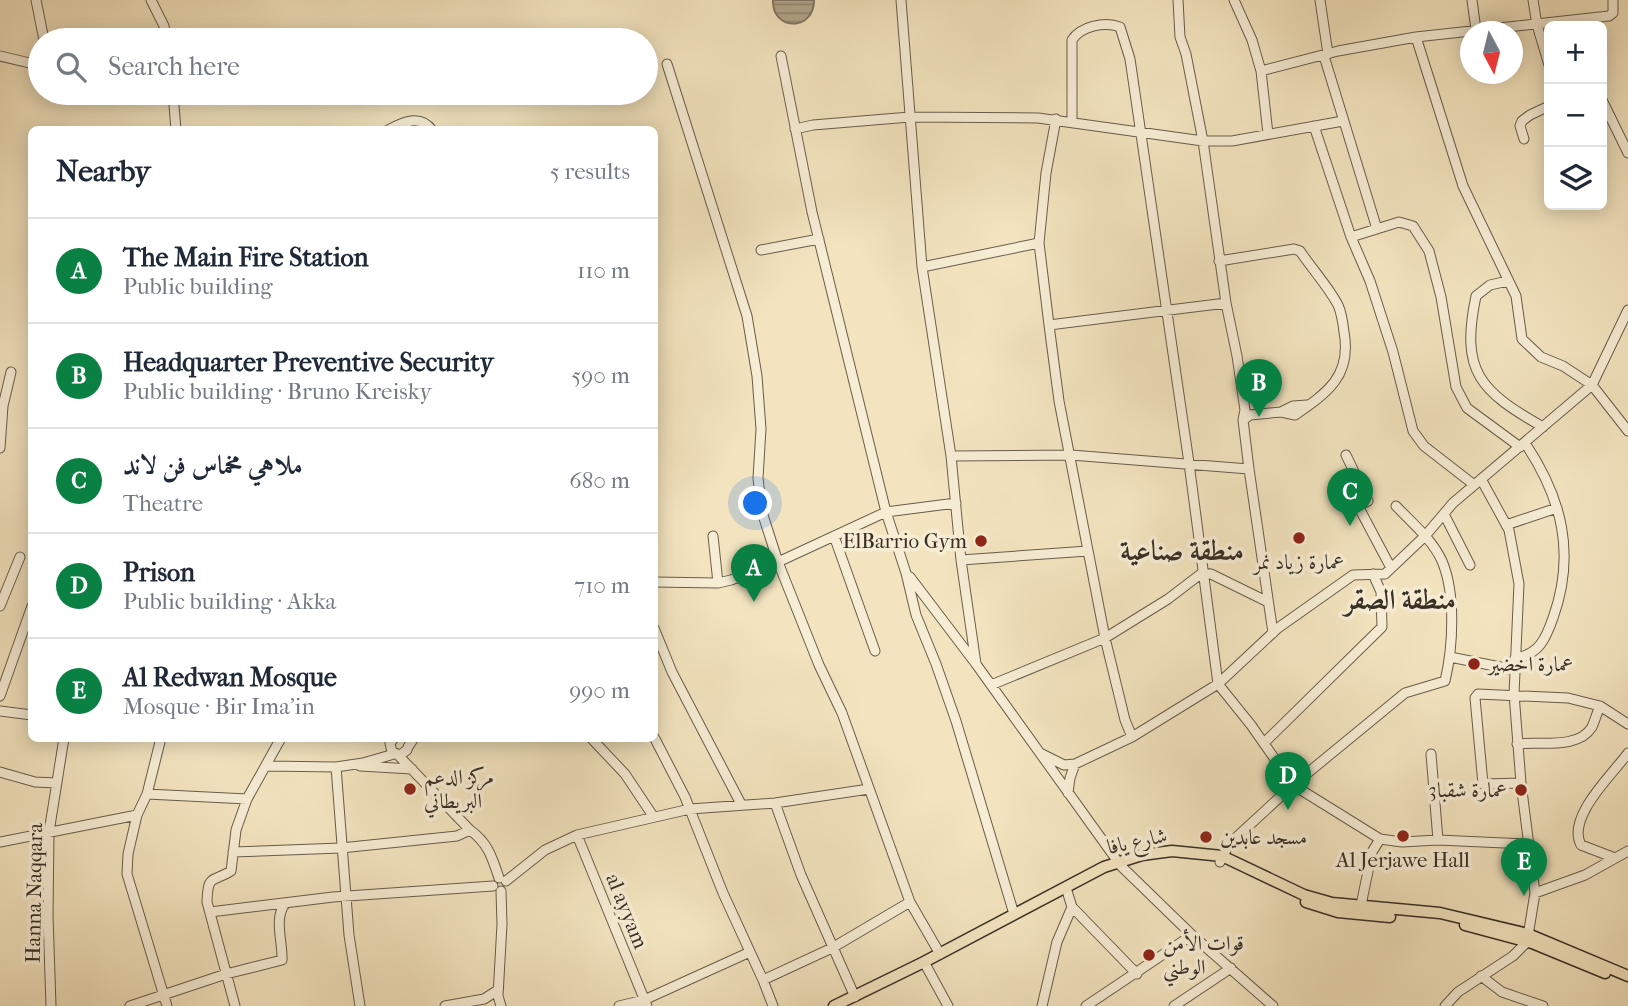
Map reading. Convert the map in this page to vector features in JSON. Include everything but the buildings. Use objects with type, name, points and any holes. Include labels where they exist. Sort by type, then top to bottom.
[{"type":"main road","name":"شارع يافا","points":[[834,1006],[926,965],[940,954],[1014,915],[1119,864],[1172,851],[1194,851],[1221,859],[1304,895],[1360,911],[1440,913],[1466,917],[1628,976]]},
{"type":"main road","name":"شارع يافا","points":[[847,1006],[1119,864]]},
{"type":"main road","name":"شارع يافا","points":[[1528,938],[1628,983]]},
{"type":"street","points":[[36,0],[42,28]]},
{"type":"street","points":[[151,0],[164,28]]},
{"type":"street","points":[[901,0],[922,267],[951,456],[961,560],[976,664]]},
{"type":"street","points":[[1178,0],[1180,37],[1186,54],[1203,141],[1226,303],[1251,416],[1247,440],[1249,469],[1273,633]]},
{"type":"street","points":[[1234,0],[1252,40],[1261,71],[1268,134]]},
{"type":"street","points":[[1320,0],[1326,55],[1343,121],[1377,229]]},
{"type":"street","points":[[1472,0],[1473,21]]},
{"type":"street","points":[[1533,0],[1544,48]]},
{"type":"street","points":[[1581,21],[1609,16],[1613,13],[1613,0]]},
{"type":"street","points":[[1072,121],[1072,40],[1086,28],[1110,24],[1120,27],[1130,59],[1218,684],[1293,785],[1380,839],[1402,842],[1438,840],[1528,844]]},
{"type":"street","points":[[1523,26],[1544,25]]},
{"type":"street","points":[[1261,71],[1416,37],[1460,32]]},
{"type":"street","points":[[1416,37],[1464,186],[1516,296],[1522,338],[1541,357],[1570,370],[1592,385],[1628,430]]},
{"type":"street","points":[[0,56],[28,63]]},
{"type":"street","points":[[781,56],[819,239],[886,512],[906,573],[916,615],[956,721],[1014,915]]},
{"type":"street","points":[[667,64],[747,316],[757,376],[761,429],[758,478],[762,512],[778,562],[819,665],[842,713],[910,902],[940,954]]},
{"type":"street","points":[[174,105],[176,126]]},
{"type":"street","points":[[1524,139],[1520,126],[1522,121],[1544,109]]},
{"type":"street","points":[[1607,110],[1628,153]]},
{"type":"street","points":[[795,129],[813,125],[910,117],[1056,119],[1203,141],[1232,141],[1343,121]]},
{"type":"street","points":[[1056,119],[1045,173],[1039,243],[1049,325],[1059,401],[1105,638],[1125,720],[1132,737]]},
{"type":"street","points":[[396,126],[416,120],[429,126]]},
{"type":"street","points":[[1314,127],[1391,345],[1413,431],[1424,446],[1477,482],[1506,525],[1519,584],[1514,694],[1521,783],[1535,893],[1528,938],[1514,956],[1458,992],[1445,1006]]},
{"type":"street","points":[[1351,237],[1399,222],[1413,226],[1429,251],[1441,297],[1456,387],[1467,408],[1523,445],[1544,475],[1557,508],[1566,552],[1560,598],[1542,644],[1528,655],[1515,658]]},
{"type":"street","points":[[761,250],[819,239]]},
{"type":"street","points":[[922,267],[1039,243]]},
{"type":"street","points":[[1219,261],[1294,249],[1300,251],[1336,303],[1346,341],[1345,361],[1337,379],[1327,392],[1307,405],[1251,416]]},
{"type":"street","points":[[1508,281],[1490,285],[1476,296],[1471,338],[1473,361],[1489,391],[1514,411],[1543,427]]},
{"type":"street","points":[[1049,325],[1226,303]]},
{"type":"street","points":[[1040,753],[1064,765],[1075,764],[1132,737],[1218,684],[1273,633],[1353,575],[1385,574],[1425,536],[1453,502],[1592,385],[1628,310]]},
{"type":"street","points":[[0,448],[3,406],[11,372]]},
{"type":"street","points":[[951,456],[1071,455],[1249,469]]},
{"type":"street","points":[[1346,455],[1368,501],[1358,506],[1391,568]]},
{"type":"street","points":[[658,582],[718,583],[778,562],[886,512],[956,503]]},
{"type":"street","points":[[1221,859],[1229,844],[1293,785],[1405,693],[1445,681],[1453,622],[1442,562],[1425,536],[1395,506]]},
{"type":"street","points":[[1506,525],[1557,508]]},
{"type":"street","points":[[1444,514],[1470,565]]},
{"type":"street","points":[[713,536],[718,583]]},
{"type":"street","points":[[834,536],[875,651]]},
{"type":"street","points":[[961,560],[1088,551]]},
{"type":"street","points":[[0,606],[20,557]]},
{"type":"street","points":[[906,573],[976,664],[1119,864],[1192,935],[1273,1006]]},
{"type":"street","points":[[990,685],[1105,638],[1168,599],[1202,573],[1211,574],[1269,605],[1282,626]]},
{"type":"street","points":[[1264,743],[1382,627],[1381,592],[1373,574]]},
{"type":"street","points":[[0,696],[28,617]]},
{"type":"street","points":[[658,638],[672,672],[741,804]]},
{"type":"street","points":[[1450,657],[1515,670]]},
{"type":"street","points":[[1521,783],[1483,784],[1475,698],[1480,693],[1568,698],[1600,706],[1628,724]]},
{"type":"street","points":[[1517,744],[1575,740],[1586,734],[1592,726],[1600,706]]},
{"type":"street","points":[[0,710],[28,714]]},
{"type":"street","name":"Hanna Naqqara","points":[[51,1006],[49,832],[63,742]]},
{"type":"street","points":[[160,742],[147,794],[136,815],[127,874],[167,1006]]},
{"type":"street","points":[[235,1006],[207,902],[208,886],[214,877],[231,871],[236,830],[247,799],[279,742]]},
{"type":"street","points":[[379,758],[391,742]]},
{"type":"street","points":[[392,742],[390,749],[402,749]]},
{"type":"street","points":[[595,742],[625,774],[653,816]]},
{"type":"street","points":[[656,742],[690,809],[723,893],[773,1006]]},
{"type":"street","points":[[267,766],[336,767],[379,758],[402,749]]},
{"type":"street","points":[[402,749],[412,769],[487,845],[500,884],[502,924],[498,990],[501,1005]]},
{"type":"street","points":[[1615,858],[1581,845],[1577,839],[1578,828],[1587,804],[1628,753]]},
{"type":"street","points":[[1431,754],[1438,840]]},
{"type":"street","points":[[1068,793],[1069,778],[1075,764]]},
{"type":"street","points":[[351,765],[376,769],[412,769]]},
{"type":"street","points":[[336,767],[356,1005]]},
{"type":"street","points":[[0,772],[35,782],[57,783]]},
{"type":"street","points":[[210,912],[500,884],[545,850],[577,835],[690,809],[775,803],[869,789]]},
{"type":"street","points":[[147,794],[247,799]]},
{"type":"street","points":[[775,803],[801,875],[855,997]]},
{"type":"street","points":[[0,842],[136,815]]},
{"type":"street","points":[[233,852],[341,848],[457,836],[470,830]]},
{"type":"street","name":"al ayyam","points":[[577,835],[645,1003]]},
{"type":"street","points":[[1360,911],[1372,852],[1380,839]]},
{"type":"street","points":[[1535,893],[1585,876],[1628,851]]},
{"type":"street","points":[[1067,891],[1072,907],[1137,974]]},
{"type":"street","points":[[762,980],[832,948],[910,902]]},
{"type":"street","points":[[130,1006],[226,974],[282,960],[279,915],[281,907],[286,903]]},
{"type":"street","points":[[1042,1006],[1057,942],[1072,907]]},
{"type":"street","points":[[1086,1006],[1192,935]]},
{"type":"street","points":[[619,1006],[645,1003],[750,952]]},
{"type":"street","points":[[926,965],[947,1006]]},
{"type":"street","points":[[1174,1006],[1231,968]]},
{"type":"street","points":[[1481,976],[1502,992],[1543,1006]]},
{"type":"street","points":[[484,999],[498,990]]},
{"type":"street","points":[[445,1006],[484,999],[492,999],[501,1005]]},
{"type":"shaded area","points":[[773,0],[814,0],[807,18],[793,24],[779,18],[774,10]]},
{"type":"place","name":"Headquarter Preventive Security","points":[[1259,417]]},
{"type":"place","name":"ملاهي مخماس فن لاند","points":[[1350,526]]},
{"type":"place","name":"عمارة زياد نمر","points":[[1299,538]]},
{"type":"place","name":"ElBarrio Gym","points":[[981,541]]},
{"type":"place","name":"The Main Fire Station","points":[[754,602]]},
{"type":"place","name":"عمارة اخضير","points":[[1474,664]]},
{"type":"place","name":"مركز الدعم البريطاني","points":[[410,789]]},
{"type":"place","name":"عمارة شقبا3","points":[[1521,790]]},
{"type":"place","name":"Prison","points":[[1288,810]]},
{"type":"place","name":"Al Jerjawe Hall","points":[[1403,836]]},
{"type":"place","name":"مسجد عابدين","points":[[1206,837]]},
{"type":"place","name":"Al Redwan Mosque","points":[[1524,896]]},
{"type":"place","name":"قوات الأمن الوطني","points":[[1149,955]]},
{"type":"district","name":"منطقة صناعية","points":[[1182,550]]},
{"type":"district","name":"منطقة الصقر","points":[[1400,599]]}]
